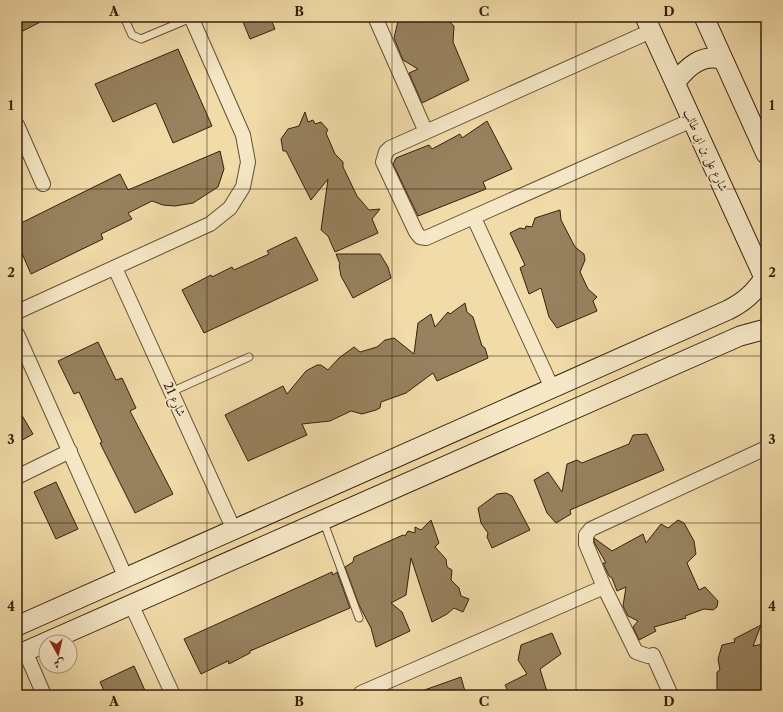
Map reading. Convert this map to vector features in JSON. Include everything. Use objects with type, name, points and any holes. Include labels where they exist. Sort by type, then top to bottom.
[{"type":"street","points":[[17,312],[210,224],[230,208],[243,187],[248,162],[243,135],[191,17]]},
{"type":"street","points":[[375,17],[426,132]]},
{"type":"street","points":[[704,17],[766,154]]},
{"type":"street","points":[[648,24],[390,148],[383,157],[383,162],[416,232],[420,237],[426,238],[692,120]]},
{"type":"street","name":"شارع على بن ابى طالب","points":[[648,24],[765,280]]},
{"type":"street","points":[[675,83],[693,64],[714,58],[723,60]]},
{"type":"street","points":[[17,125],[44,184]]},
{"type":"street","points":[[474,218],[552,388]]},
{"type":"street","name":"شارع 21","points":[[115,268],[234,530]]},
{"type":"street","points":[[17,626],[732,308],[755,291],[765,280]]},
{"type":"street","points":[[44,695],[21,653],[740,336],[766,328]]},
{"type":"street","points":[[17,334],[128,577],[125,593],[128,606],[173,695]]},
{"type":"street","points":[[671,695],[650,655],[636,652],[604,587],[586,544],[586,535],[590,529],[766,448]]},
{"type":"street","points":[[17,477],[70,451]]},
{"type":"street","points":[[128,577],[141,576],[143,585],[154,594]]},
{"type":"street","points":[[361,693],[604,587]]},
{"type":"lane","points":[[124,17],[132,35],[141,39],[191,17]]},
{"type":"lane","points":[[172,392],[249,357]]},
{"type":"lane","points":[[323,520],[359,618]]},
{"type":"building","points":[[17,17],[50,17],[17,34]]},
{"type":"building","points":[[241,17],[270,17],[275,29],[250,39]]},
{"type":"building","points":[[399,17],[445,17],[454,26],[453,42],[469,80],[422,103],[409,73],[418,69],[403,60],[394,38]]},
{"type":"building","points":[[178,49],[212,126],[173,143],[156,103],[113,122],[95,84]]},
{"type":"building","points":[[305,112],[308,122],[313,120],[315,124],[321,122],[328,130],[326,133],[335,154],[343,162],[343,167],[357,196],[369,210],[380,209],[372,219],[378,233],[335,252],[328,236],[321,230],[328,179],[311,200],[286,151],[283,151],[281,139],[288,129],[299,126]]},
{"type":"building","points":[[487,121],[512,169],[483,182],[486,189],[418,216],[393,164],[396,158],[429,145],[432,149],[460,134],[462,138]]},
{"type":"building","points":[[220,151],[224,169],[218,187],[193,203],[175,206],[163,205],[152,201],[128,213],[132,219],[101,234],[103,239],[31,274],[17,242],[17,225],[120,174],[128,190]]},
{"type":"building","points":[[560,210],[561,220],[575,247],[584,254],[585,260],[580,272],[588,289],[597,297],[593,301],[597,311],[557,328],[549,317],[541,288],[529,294],[520,268],[525,265],[510,233],[520,228],[525,229],[526,226],[532,227],[535,218]]},
{"type":"building","points":[[296,237],[318,280],[204,333],[182,290],[211,275],[212,277],[232,267],[234,270],[269,254],[267,251]]},
{"type":"building","points":[[336,254],[380,254],[388,267],[391,278],[353,298],[341,276],[340,264]]},
{"type":"building","points":[[465,303],[467,312],[473,317],[482,346],[485,348],[488,358],[437,381],[433,373],[406,393],[381,402],[380,408],[376,410],[362,414],[351,411],[330,421],[302,424],[307,435],[248,461],[225,415],[283,386],[287,394],[306,371],[317,365],[321,365],[328,370],[339,358],[354,347],[360,352],[377,347],[385,340],[394,338],[414,354],[418,323],[431,314],[435,327],[448,312],[450,314]]},
{"type":"building","points":[[98,342],[116,380],[122,378],[136,408],[130,411],[173,494],[135,513],[100,443],[102,442],[79,392],[74,394],[58,361]]},
{"type":"building","points":[[17,407],[33,434],[17,443]]},
{"type":"building","points":[[647,434],[664,470],[570,510],[571,514],[556,523],[547,513],[534,480],[548,472],[562,492],[567,464],[577,460],[582,463],[629,444],[633,435]]},
{"type":"building","points":[[56,482],[78,529],[56,539],[34,492]]},
{"type":"building","points":[[506,493],[512,496],[530,530],[492,548],[487,537],[488,533],[481,523],[478,508],[497,494]]},
{"type":"building","points":[[431,520],[439,543],[435,547],[446,559],[447,567],[452,570],[451,580],[459,588],[461,596],[469,599],[463,612],[454,608],[447,614],[432,622],[411,558],[406,595],[391,603],[402,612],[410,631],[376,647],[371,628],[359,605],[345,567],[353,562],[354,557],[403,535],[405,536],[408,531],[415,533],[415,527],[421,530]]},
{"type":"building","points":[[678,520],[684,523],[694,541],[696,554],[687,563],[699,590],[705,587],[718,601],[717,607],[713,610],[704,609],[685,616],[686,618],[654,627],[656,631],[639,640],[633,627],[638,621],[628,616],[623,606],[626,587],[617,591],[612,578],[609,576],[603,563],[606,563],[594,542],[594,538],[612,551],[643,534],[646,543],[661,524],[668,528]]},
{"type":"building","points":[[332,572],[333,575],[337,572],[350,608],[250,651],[250,653],[229,664],[228,661],[201,674],[184,639]]},
{"type":"building","points":[[761,625],[753,646],[763,644],[766,665],[766,695],[717,695],[717,672],[720,670],[718,659],[722,645],[735,642],[734,639]]},
{"type":"building","points":[[552,633],[561,654],[540,669],[548,695],[505,695],[507,689],[505,685],[527,674],[518,660],[521,645]]},
{"type":"building","points":[[134,666],[147,695],[106,695],[100,682]]},
{"type":"building","points":[[461,677],[466,695],[417,695],[416,693]]}]
